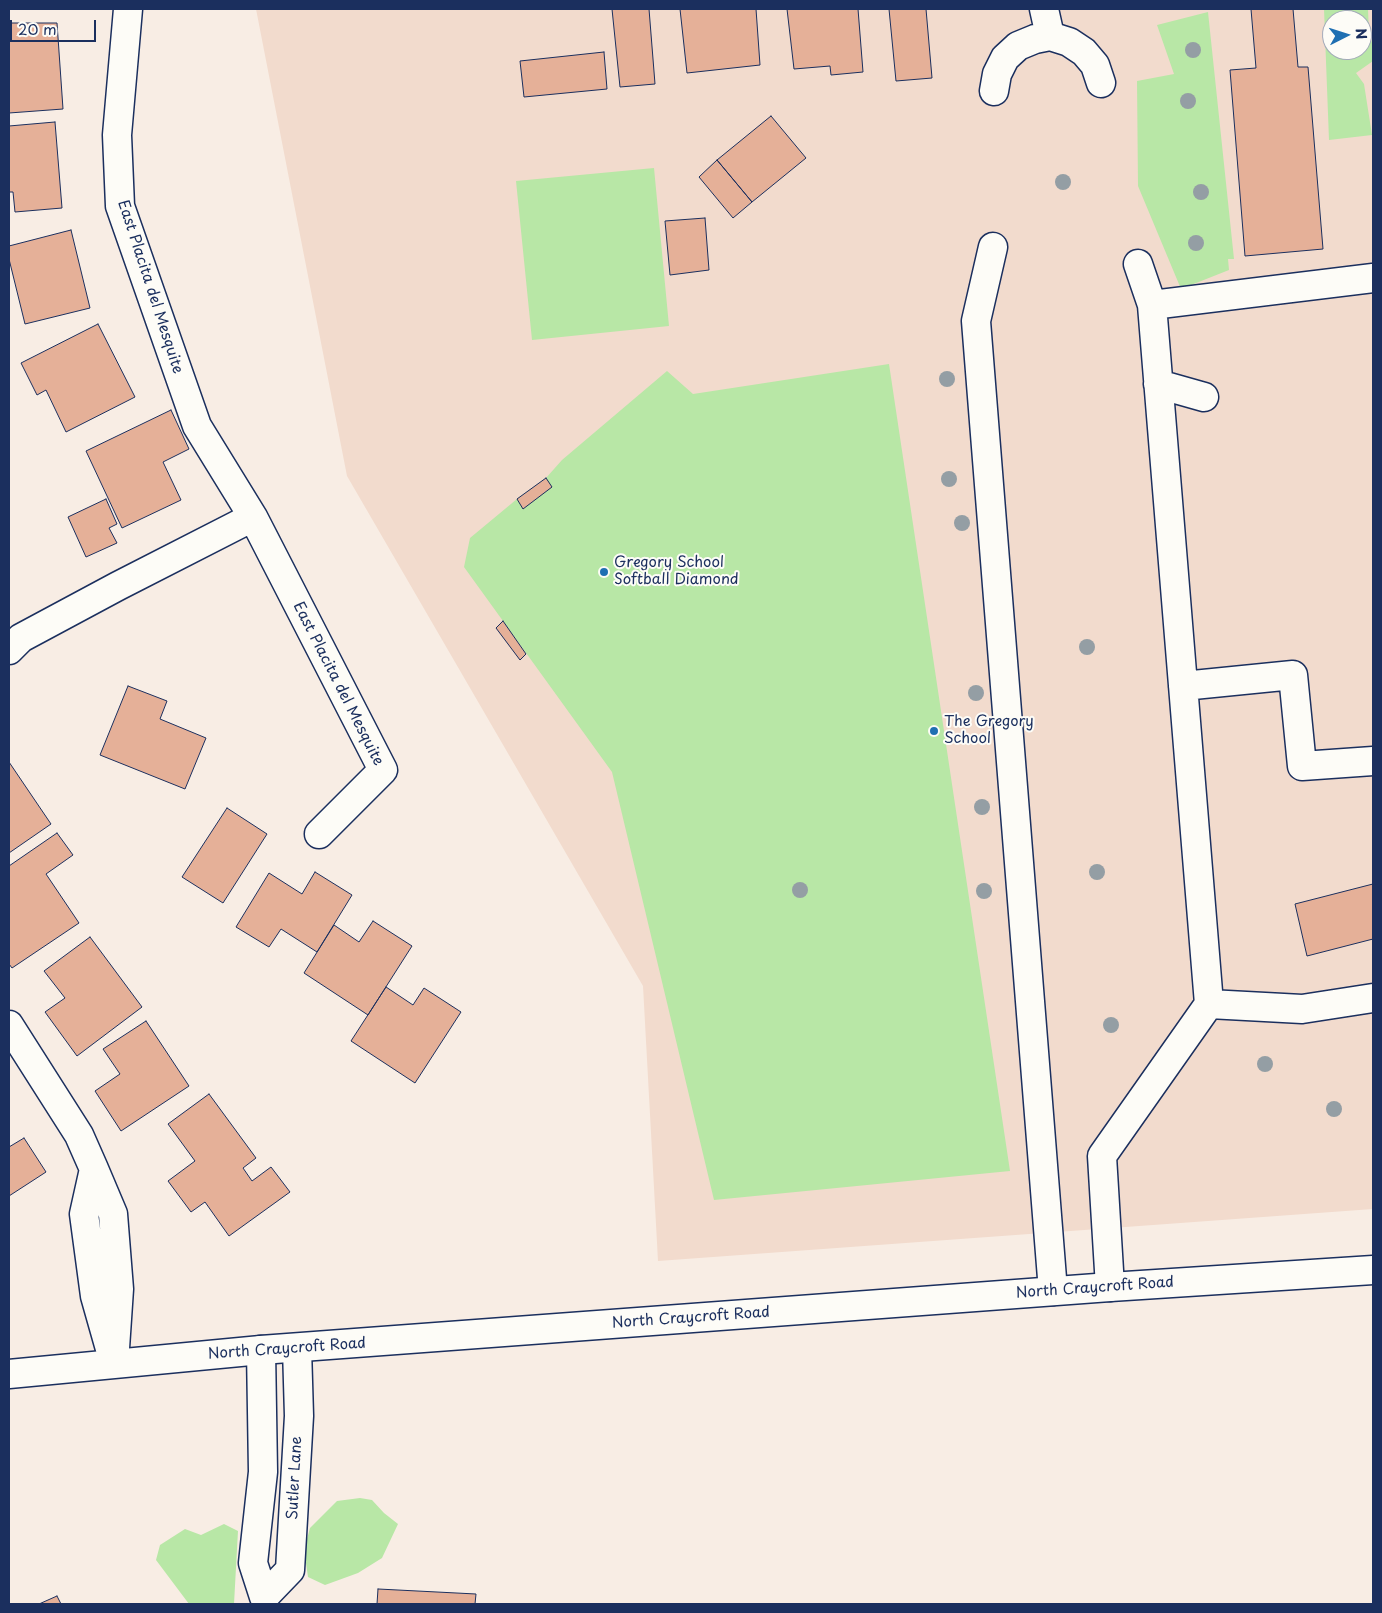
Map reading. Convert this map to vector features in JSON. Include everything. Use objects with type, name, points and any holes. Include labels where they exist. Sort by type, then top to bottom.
[{"type":"street","name":"East Placita del Mesquite","points":[[128,9],[117,135],[120,206],[197,426],[253,518],[383,770],[319,834]]},
{"type":"street","points":[[1044,9],[1050,36]]},
{"type":"street","points":[[994,91],[997,74],[1006,58],[1018,46],[1035,39],[1050,36],[1069,42],[1084,52],[1095,65],[1101,82]]},
{"type":"street","points":[[993,247],[976,321],[1052,1291]]},
{"type":"street","points":[[1110,1287],[1102,1156],[1209,1004],[1152,305],[1138,264]]},
{"type":"street","points":[[1152,305],[1373,278]]},
{"type":"street","points":[[1158,384],[1204,397]]},
{"type":"street","points":[[9,650],[21,638],[118,586],[253,518]]},
{"type":"street","points":[[1183,686],[1294,675],[1302,766],[1373,761]]},
{"type":"street","points":[[1209,1004],[1302,1009],[1373,998]]},
{"type":"street","points":[[9,1025],[79,1135],[113,1214],[119,1288],[114,1363]]},
{"type":"street","name":"North Craycroft Road","points":[[9,1374],[261,1350],[1052,1291],[1373,1270]]},
{"type":"street","name":"Sutler Lane","points":[[270,1602],[290,1570],[299,1416],[298,1348]]},
{"type":"street","name":"Sutler Lane","points":[[261,1350],[262,1472],[253,1563],[270,1602]]},
{"type":"shaded area","name":"The Gregory School","points":[[256,9],[1373,9],[1373,1209],[658,1261],[643,986],[347,476]]},
{"type":"green space","points":[[1324,9],[1368,9],[1368,10]]},
{"type":"green space","points":[[1208,12],[1234,259],[1228,259],[1229,270],[1181,289],[1138,186],[1137,81],[1174,74],[1157,25]]},
{"type":"green space","points":[[1372,43],[1373,61],[1356,73],[1364,84],[1372,135],[1329,140],[1326,60],[1372,60]]},
{"type":"green space","points":[[654,168],[669,326],[532,340],[516,181]]},
{"type":"green space","points":[[889,364],[1010,1171],[714,1200],[612,772],[464,567],[470,538],[546,478],[562,460],[667,371],[693,394]]},
{"type":"green space","points":[[360,1498],[372,1500],[398,1524],[382,1558],[358,1573],[325,1585],[308,1577],[304,1550],[310,1528],[337,1501]]},
{"type":"green space","points":[[224,1524],[238,1531],[234,1604],[189,1604],[156,1560],[160,1545],[185,1529],[201,1535]]},
{"type":"building","points":[[612,9],[649,9],[655,84],[620,87]]},
{"type":"building","points":[[680,9],[756,9],[760,65],[687,73]]},
{"type":"building","points":[[787,9],[858,9],[863,72],[831,75],[830,66],[794,69]]},
{"type":"building","points":[[889,9],[926,9],[932,78],[896,81]]},
{"type":"building","points":[[1251,9],[1293,9],[1298,67],[1308,67],[1323,249],[1245,256],[1230,70],[1256,68]]},
{"type":"building","points":[[9,23],[57,23],[63,109],[9,113]]},
{"type":"building","points":[[604,52],[607,89],[524,97],[520,61]]},
{"type":"building","points":[[771,116],[806,158],[752,202],[717,160]]},
{"type":"building","points":[[55,122],[62,208],[15,212],[13,192],[9,192],[9,126]]},
{"type":"building","points":[[717,160],[752,202],[733,218],[699,177]]},
{"type":"building","points":[[705,218],[709,270],[670,275],[665,221]]},
{"type":"building","points":[[71,230],[90,308],[25,324],[9,259],[9,246]]},
{"type":"building","points":[[98,324],[135,397],[66,432],[46,390],[37,395],[21,363]]},
{"type":"building","points":[[171,410],[189,449],[163,462],[181,500],[122,528],[86,451]]},
{"type":"building","points":[[546,478],[552,487],[523,509],[517,499]]},
{"type":"building","points":[[106,499],[117,524],[109,528],[117,543],[86,557],[68,517]]},
{"type":"building","points":[[503,621],[526,654],[520,660],[496,628]]},
{"type":"building","points":[[128,686],[167,701],[160,719],[206,738],[185,789],[100,755]]},
{"type":"building","points":[[9,762],[51,824],[9,853]]},
{"type":"building","points":[[227,808],[267,834],[223,903],[182,877]]},
{"type":"building","points":[[57,833],[73,855],[46,874],[79,923],[12,968],[9,964],[9,866]]},
{"type":"building","points":[[315,872],[352,895],[317,952],[281,929],[269,947],[236,927],[269,873],[302,894]]},
{"type":"building","points":[[1373,884],[1373,939],[1307,956],[1295,904]]},
{"type":"building","points":[[373,921],[412,946],[368,1015],[304,973],[334,925],[359,942]]},
{"type":"building","points":[[90,937],[142,1007],[77,1056],[45,1012],[65,998],[44,971]]},
{"type":"building","points":[[386,987],[413,1005],[424,988],[461,1012],[415,1083],[351,1041]]},
{"type":"building","points":[[146,1021],[189,1086],[121,1131],[95,1091],[120,1074],[103,1049]]},
{"type":"building","points":[[209,1094],[256,1158],[243,1168],[252,1181],[271,1167],[290,1192],[229,1236],[205,1202],[191,1212],[168,1181],[195,1161],[168,1124]]},
{"type":"building","points":[[24,1138],[46,1172],[9,1196],[9,1147]]},
{"type":"building","points":[[378,1589],[476,1594],[475,1604],[377,1604]]},
{"type":"building","points":[[57,1596],[61,1604],[39,1604]]},
{"type":"place","name":"Gregory School Softball Diamond","points":[[604,572]]},
{"type":"place","name":"The Gregory School","points":[[934,731]]}]
